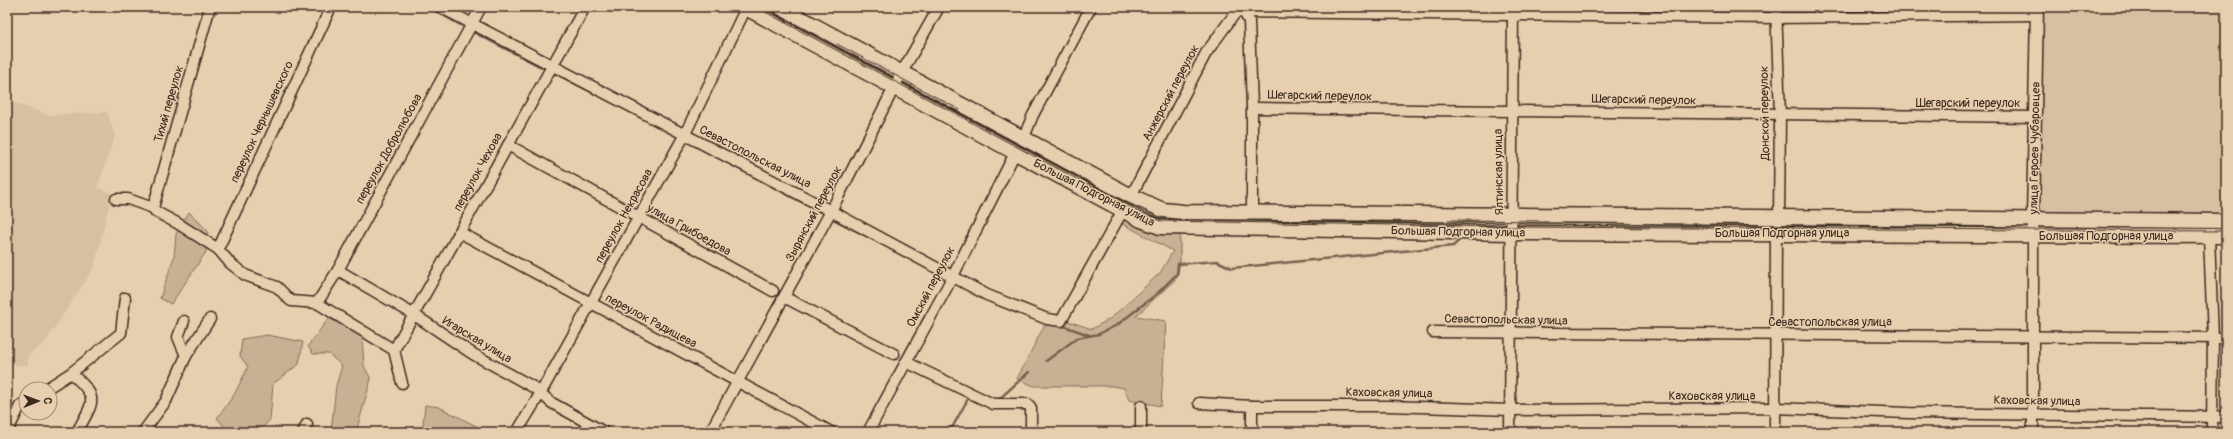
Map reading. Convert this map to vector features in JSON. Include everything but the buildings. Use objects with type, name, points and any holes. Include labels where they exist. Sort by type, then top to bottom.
[{"type":"main road","name":"Большая Подгорная улица","points":[[745,7],[1141,220],[1160,227],[1182,229],[1513,233],[2226,236]]},
{"type":"main road","name":"Большая Подгорная улица","points":[[780,7],[1024,137],[1131,196],[1163,210],[1183,212],[1252,213],[2226,221]]},
{"type":"street","name":"Тихий переулок","points":[[153,208],[210,7]]},
{"type":"street","name":"переулок Чернышевского","points":[[218,249],[331,7]]},
{"type":"street","name":"Севастопольская улица","points":[[440,7],[684,136],[831,211],[987,295],[1047,319],[1061,321],[1123,210]]},
{"type":"street","name":"переулок Добролюбова","points":[[317,303],[338,270],[481,7]]},
{"type":"street","name":"переулок Чехова","points":[[394,350],[585,7]]},
{"type":"street","name":"переулок Некрасова","points":[[517,432],[591,304],[638,216],[684,136],[745,7]]},
{"type":"street","name":"Зырянский переулок","points":[[710,432],[831,211],[902,72],[939,7]]},
{"type":"street","points":[[1024,137],[1033,115],[1091,7]]},
{"type":"street","name":"Донской переулок","points":[[1776,7],[1780,115],[1779,218]]},
{"type":"street","points":[[1242,10],[1513,11],[1588,15],[1776,18],[1854,11],[2037,11]]},
{"type":"street","points":[[1242,10],[1249,20],[1252,108],[1252,213]]},
{"type":"street","name":"Анжерский переулок","points":[[1131,196],[1206,53],[1236,12],[1242,10]]},
{"type":"street","name":"Ялтинская улица","points":[[1510,432],[1513,233],[1513,11]]},
{"type":"street","name":"улица Героев Чубаровцев","points":[[2033,432],[2033,220],[2037,11]]},
{"type":"street","name":"Шегарский переулок","points":[[1252,108],[2036,117]]},
{"type":"street","name":"улица Грибоедова","points":[[508,145],[772,290]]},
{"type":"street","name":"Омский переулок","points":[[868,432],[953,276],[1015,153]]},
{"type":"street","points":[[116,199],[128,199],[153,208],[156,212],[177,223],[218,249],[230,263],[245,275],[277,287],[291,301],[317,303],[394,350],[402,383]]},
{"type":"street","name":"переулок Радищева","points":[[459,232],[831,432]]},
{"type":"street","points":[[1775,432],[1776,233]]},
{"type":"street","points":[[2209,236],[2214,338],[2211,417],[2212,432]]},
{"type":"street","name":"Игарская улица","points":[[338,270],[413,314],[472,354],[533,387],[540,394],[604,432]]},
{"type":"street","points":[[784,297],[894,354]]},
{"type":"street","points":[[58,381],[71,373],[121,333],[125,298]]},
{"type":"street","points":[[143,432],[166,401],[186,356],[210,319]]},
{"type":"street","points":[[184,321],[178,337],[186,356]]},
{"type":"street","name":"Севастопольская улица","points":[[1433,332],[1511,334],[2226,338]]},
{"type":"street","points":[[906,362],[994,404],[1028,404],[1031,408],[1031,432]]},
{"type":"street","points":[[71,373],[90,390],[92,404],[77,432]]},
{"type":"street","name":"Каховская улица","points":[[1199,403],[1252,406],[1388,406],[1511,410],[1775,408],[1908,413],[2033,413],[2226,417]]},
{"type":"street","points":[[1141,406],[1141,432]]},
{"type":"street","points":[[1252,406],[1252,432]]},
{"type":"street","points":[[7,432],[18,410]]},
{"type":"shaded area","points":[[2041,7],[2226,7],[2226,217],[2038,214]]},
{"type":"shaded area","points":[[7,100],[49,115],[107,112],[115,135],[97,188],[112,193],[94,268],[44,344],[28,355],[28,365],[7,365]]},
{"type":"shaded area","points":[[189,212],[208,231],[206,252],[171,304],[160,298],[174,257],[176,234]]},
{"type":"shaded area","points":[[1124,213],[1180,234],[1180,262],[1177,278],[1136,316],[1166,321],[1161,406],[1129,400],[1124,388],[1113,386],[1034,386],[1017,379],[1046,322],[1068,321],[1092,329],[1111,318],[1160,273],[1173,251],[1119,222]]},
{"type":"shaded area","points":[[329,318],[362,337],[364,366],[371,379],[356,432],[331,432],[336,386],[342,366],[329,354],[313,354],[308,346]]},
{"type":"shaded area","points":[[267,335],[303,342],[299,364],[273,384],[270,420],[259,431],[228,431],[217,418],[234,395],[248,367],[240,356],[242,339]]},
{"type":"shaded area","points":[[425,405],[439,407],[488,432],[422,432]]},
{"type":"waterway","points":[[428,7],[466,28]]},
{"type":"waterway","points":[[473,32],[547,70]]},
{"type":"waterway","points":[[552,72],[599,96]]},
{"type":"waterway","points":[[719,158],[824,214],[823,216]]},
{"type":"waterway","points":[[833,219],[897,252]]},
{"type":"waterway","points":[[1046,361],[1077,338],[1099,334],[1117,325],[1158,293],[1177,274],[1178,264],[1217,261],[1232,268],[1453,246],[1463,237]]},
{"type":"waterway","points":[[873,412],[926,314]]},
{"type":"waterway","points":[[1061,325],[1089,335]]},
{"type":"waterway","points":[[997,401],[1029,372]]},
{"type":"waterway","points":[[947,432],[953,426],[969,397],[971,398]]},
{"type":"tram line","points":[[756,7],[1144,215],[1161,221],[1513,227],[2226,231]]},
{"type":"tram line","points":[[837,44],[960,110]]},
{"type":"tram line","points":[[1448,220],[1548,221]]}]
